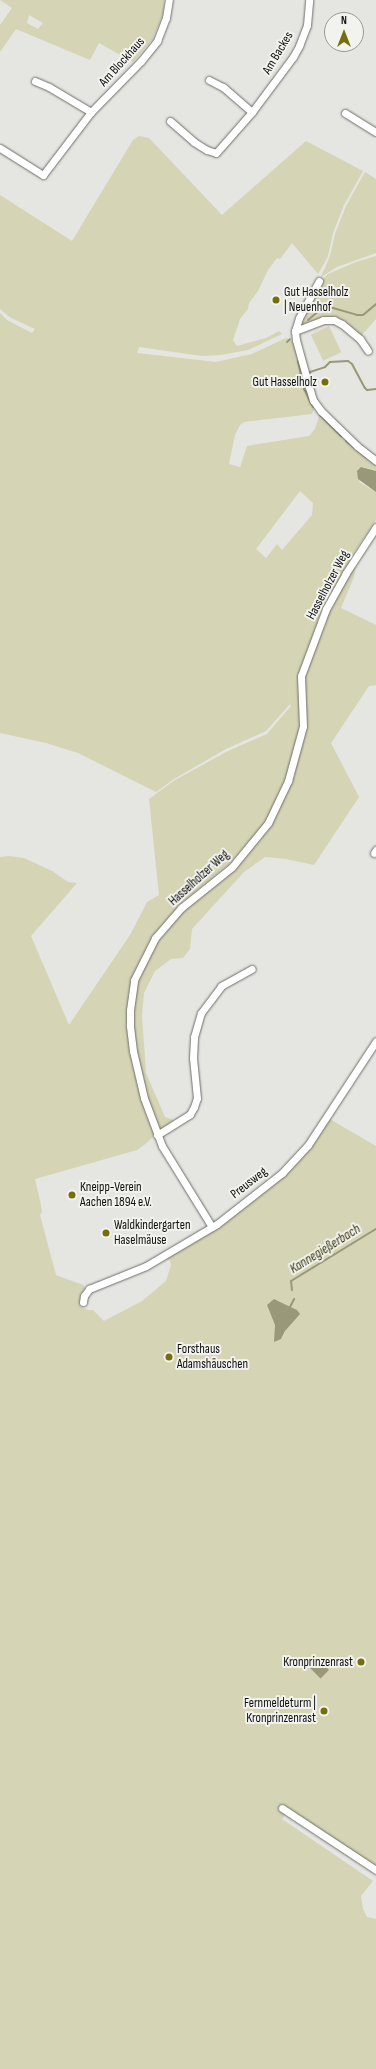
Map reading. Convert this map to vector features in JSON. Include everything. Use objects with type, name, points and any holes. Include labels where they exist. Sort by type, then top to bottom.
[{"type":"street","name":"Am Blockhaus","points":[[0,148],[43,175],[91,112],[141,61],[157,40],[166,18],[169,0]]},
{"type":"street","name":"Am Backes","points":[[170,121],[200,146],[216,153],[252,112],[299,46],[307,25],[309,0]]},
{"type":"street","points":[[209,80],[223,87],[252,112]]},
{"type":"street","points":[[34,81],[49,87],[91,112]]},
{"type":"street","points":[[345,113],[376,132]]},
{"type":"street","points":[[319,281],[299,318],[295,331],[304,370],[318,407],[347,437],[376,461]]},
{"type":"street","points":[[295,331],[323,320],[334,320],[342,324],[360,339],[368,351]]},
{"type":"street","name":"Hasselholzer Weg","points":[[212,1227],[172,1164],[157,1136],[144,1098],[133,1051],[130,1010],[134,980],[155,938],[181,908],[232,867],[268,823],[288,782],[303,726],[301,676],[326,609],[352,562],[376,527]]},
{"type":"street","points":[[157,1136],[190,1114],[194,1107],[197,1098],[193,1058],[194,1037],[201,1013],[221,986],[252,969]]},
{"type":"street","name":"Preusweg","points":[[83,1302],[84,1296],[90,1289],[146,1266],[212,1227],[282,1173],[308,1145],[376,1041]]},
{"type":"street","points":[[282,1808],[376,1870]]},
{"type":"green space","points":[[0,0],[164,0],[163,14],[152,40],[133,62],[99,43],[90,60],[16,29],[0,52],[0,25],[12,8]],"holes":[[[29,15],[43,23],[38,29],[27,23]]]},
{"type":"green space","points":[[139,136],[149,138],[222,215],[306,141],[363,171],[344,205],[333,233],[328,256],[318,274],[292,243],[280,259],[277,258],[268,270],[258,291],[249,303],[248,309],[240,319],[233,340],[237,346],[266,338],[279,331],[282,334],[248,350],[220,355],[202,356],[139,347],[137,353],[216,362],[252,354],[286,338],[294,341],[314,408],[312,414],[244,422],[240,425],[235,435],[229,464],[240,467],[247,446],[309,436],[315,429],[319,416],[318,411],[376,463],[376,471],[363,467],[359,482],[376,492],[376,520],[349,559],[356,565],[354,577],[341,608],[376,625],[376,685],[369,686],[331,743],[359,797],[314,865],[286,859],[265,857],[244,872],[192,929],[190,949],[183,958],[171,959],[155,971],[144,993],[142,1016],[146,1073],[165,1117],[174,1120],[158,1131],[148,1142],[137,1150],[35,1179],[42,1212],[40,1215],[56,1275],[83,1285],[85,1288],[81,1295],[80,1306],[88,1310],[93,1310],[104,1321],[142,1301],[166,1281],[171,1265],[170,1260],[166,1259],[234,1216],[289,1171],[328,1118],[376,1146],[376,1870],[288,1811],[282,1819],[373,1881],[361,1896],[363,1909],[367,1917],[376,1919],[376,2069],[0,2069],[0,857],[9,856],[24,858],[52,871],[68,882],[77,883],[31,936],[69,1025],[130,935],[147,902],[159,895],[149,799],[175,780],[228,751],[267,734],[291,706],[290,704],[266,731],[226,749],[174,779],[156,792],[78,753],[46,743],[0,733],[0,313],[7,320],[32,333],[35,329],[11,318],[0,309],[0,195],[72,241],[133,140]],"holes":[[[300,491],[313,503],[312,515],[282,550],[277,544],[266,558],[256,549]],[[286,781],[270,825],[182,910],[178,906],[229,864],[266,822]],[[277,1300],[297,1310],[281,1339],[267,1305]]]},
{"type":"green space","points":[[365,172],[376,179],[376,253],[337,267],[321,277],[330,256],[335,234],[346,206]]},
{"type":"green space","points":[[376,256],[376,319],[361,336],[339,321],[300,326],[299,321],[320,282],[328,274],[356,262]]},
{"type":"green space","points":[[329,326],[341,352],[323,361],[311,334]]},
{"type":"shaded area","points":[[361,467],[376,471],[376,492],[358,479],[357,471]]},
{"type":"shaded area","points":[[274,1299],[297,1310],[300,1314],[285,1331],[281,1339],[274,1342],[275,1325],[267,1305]]},
{"type":"shaded area","points":[[317,1658],[329,1670],[321,1679],[309,1666]]},
{"type":"waterway","points":[[308,320],[321,309],[333,308],[357,315],[363,315],[376,304]]},
{"type":"waterway","points":[[287,342],[290,339]]},
{"type":"waterway","points":[[298,361],[304,389],[313,407]]},
{"type":"waterway","points":[[307,373],[325,367],[330,362],[348,361],[352,364],[365,388],[367,390],[376,389]]},
{"type":"waterway","points":[[320,415],[341,436]]},
{"type":"waterway","points":[[346,441],[367,458]]},
{"type":"waterway","name":"Kannegießerbach","points":[[292,1290],[291,1281],[376,1229]]},
{"type":"waterway","points":[[290,1307],[294,1299]]},
{"type":"place","name":"Gut Hasselholz | Neuenhof","points":[[276,300]]},
{"type":"place","name":"Gut Hasselholz","points":[[325,382]]},
{"type":"place","name":"Kneipp-Verein Aachen 1894 e.V.","points":[[72,1195]]},
{"type":"place","name":"Waldkindergarten Haselmäuse","points":[[106,1233]]},
{"type":"place","name":"Forsthaus Adamshäuschen","points":[[169,1357]]},
{"type":"place","name":"Kronprinzenrast","points":[[361,1662]]},
{"type":"place","name":"Fernmeldeturm | Kronprinzenrast","points":[[324,1711]]}]
